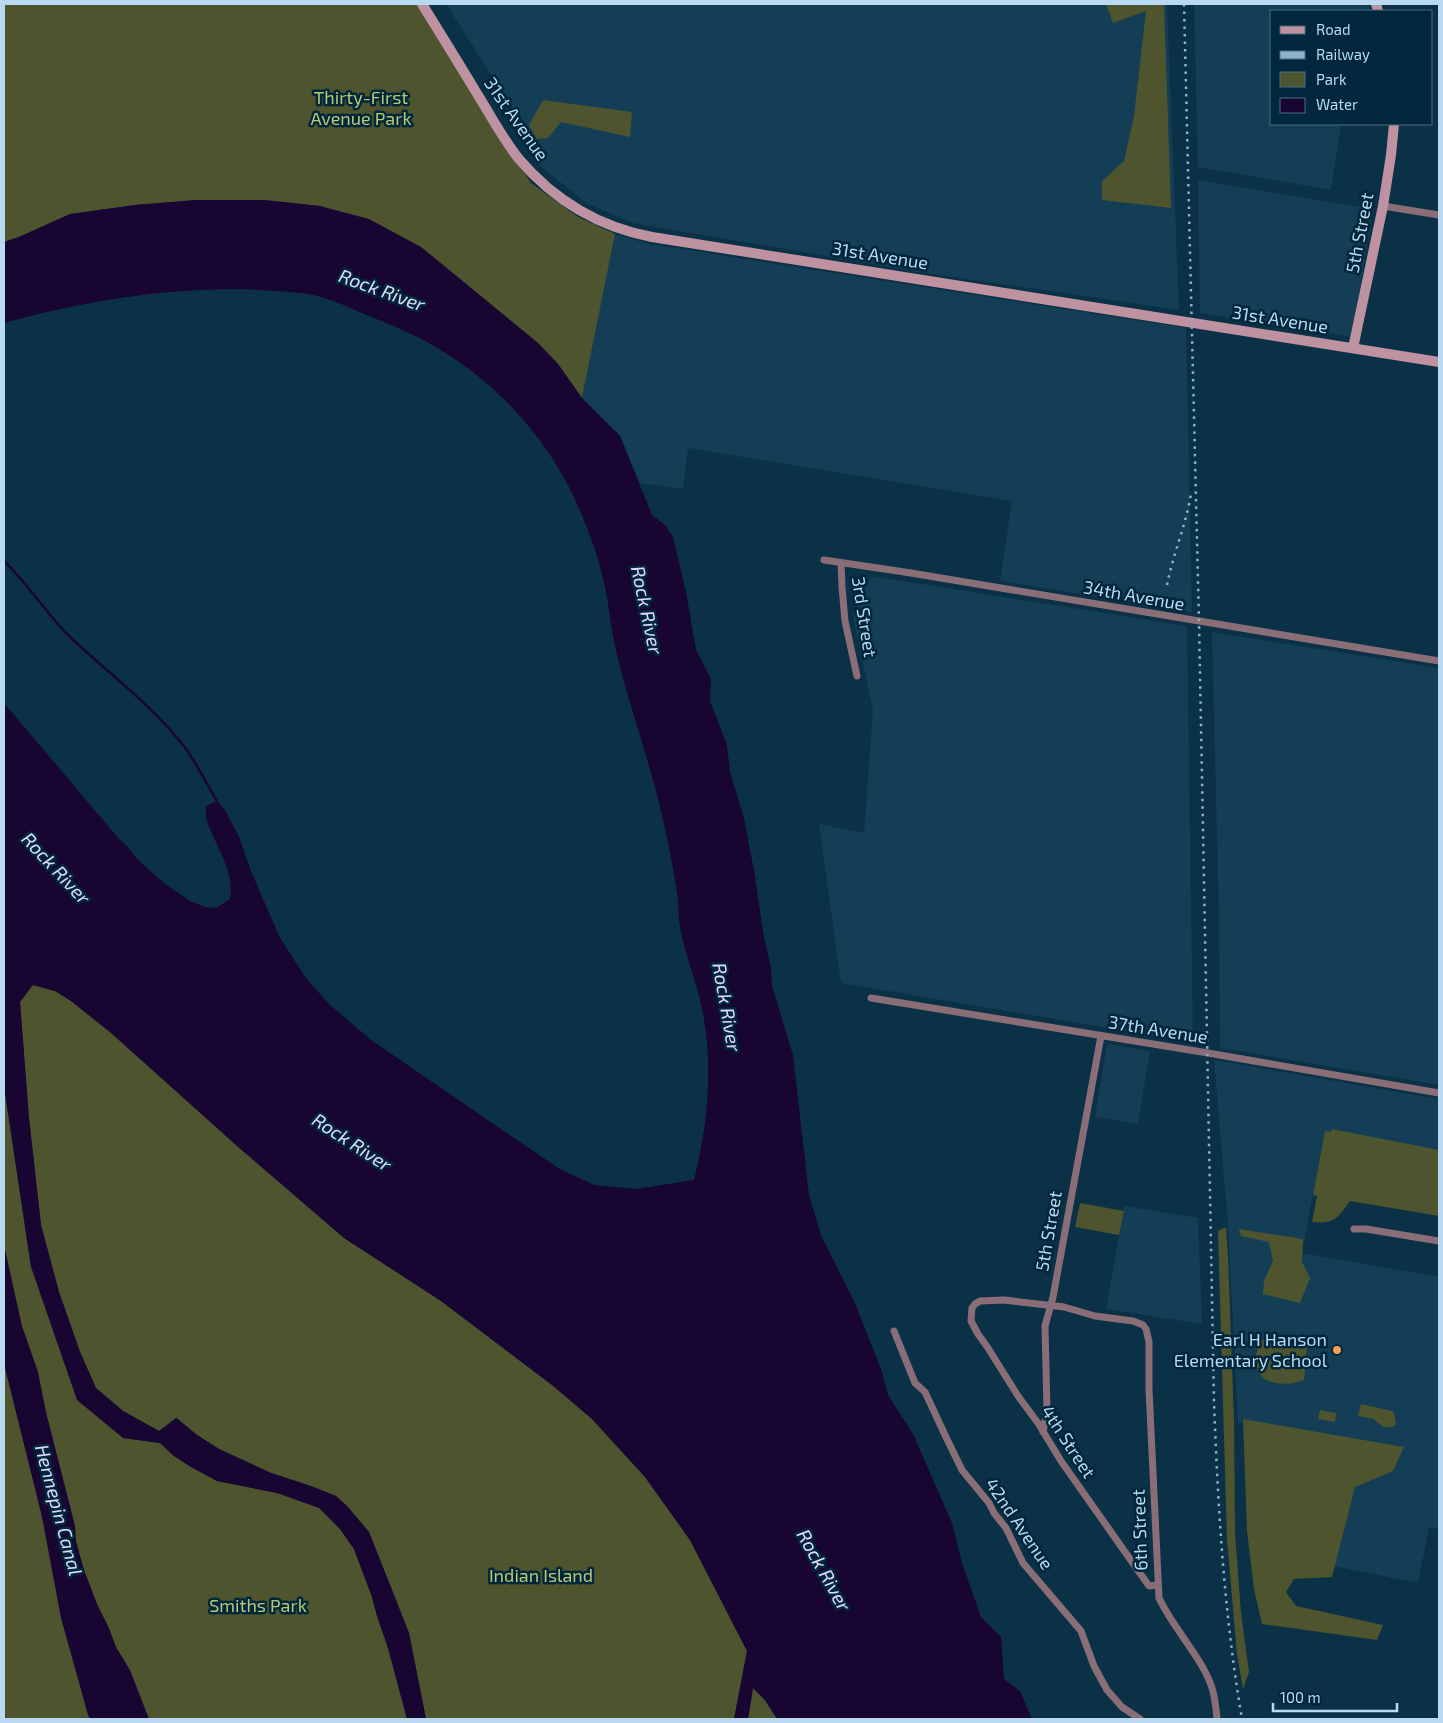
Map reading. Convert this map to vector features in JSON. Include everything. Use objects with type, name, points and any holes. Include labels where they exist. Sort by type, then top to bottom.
[{"type":"street","name":"31st Avenue","points":[[422,4],[503,136],[519,158],[548,188],[567,204],[614,227],[652,237],[1439,362]]},
{"type":"street","name":"5th Street","points":[[1353,348],[1383,206],[1394,125]]},
{"type":"street","points":[[1383,206],[1439,215]]},
{"type":"street","name":"34th Avenue","points":[[824,560],[1439,661]]},
{"type":"street","name":"3rd Street","points":[[842,563],[845,621],[858,676]]},
{"type":"street","name":"37th Avenue","points":[[871,998],[1439,1093]]},
{"type":"street","name":"5th Street","points":[[1043,1432],[1047,1411],[1045,1326],[1054,1297],[1101,1036]]},
{"type":"street","points":[[1354,1229],[1366,1229],[1439,1241]]},
{"type":"street","name":"4th Street","points":[[1051,1306],[994,1300],[980,1301],[975,1304],[971,1314],[973,1326],[1018,1396],[1031,1412],[1061,1461],[1149,1586],[1157,1585]]},
{"type":"street","name":"6th Street","points":[[1051,1306],[1064,1307],[1095,1316],[1133,1320],[1143,1325],[1148,1334],[1159,1598],[1164,1610],[1204,1669],[1211,1683],[1217,1719]]},
{"type":"street","name":"42nd Avenue","points":[[894,1331],[915,1383],[925,1392],[944,1436],[962,1470],[989,1503],[1003,1524],[1023,1563],[1081,1631],[1094,1666],[1107,1690],[1122,1707],[1140,1719]]},
{"type":"shaded area","points":[[446,4],[1167,4],[1179,310],[913,271],[633,223],[586,203],[539,165],[508,101]]},
{"type":"shaded area","points":[[1194,4],[1368,4],[1371,10],[1270,10],[1270,125],[1341,125],[1331,190],[1198,167]]},
{"type":"shaded area","points":[[1198,180],[1373,209],[1352,337],[1200,313]]},
{"type":"shaded area","points":[[615,234],[649,244],[1186,328],[1192,612],[1000,581],[1012,501],[688,448],[683,489],[640,483],[620,436],[582,398]]},
{"type":"shaded area","points":[[871,576],[1187,626],[1193,1042],[841,983],[819,824],[864,833],[873,710],[853,615]]},
{"type":"shaded area","points":[[1212,632],[1439,668],[1439,1085],[1220,1048]]},
{"type":"shaded area","points":[[1107,1044],[1150,1051],[1138,1124],[1095,1117]]},
{"type":"shaded area","points":[[1214,1060],[1439,1099],[1439,1150],[1325,1131],[1302,1253],[1439,1277],[1439,1529],[1429,1528],[1418,1583],[1333,1566],[1354,1442],[1238,1422],[1228,1225]]},
{"type":"shaded area","points":[[1124,1206],[1198,1218],[1202,1324],[1106,1309]]},
{"type":"green space","name":"Thirty-First Avenue Park","points":[[4,4],[418,4],[531,183],[578,217],[615,234],[582,398],[558,364],[538,343],[421,247],[320,206],[264,200],[196,200],[135,205],[70,214],[4,242]]},
{"type":"green space","points":[[1106,4],[1164,4],[1171,208],[1102,200],[1102,181],[1124,161],[1134,116],[1146,11],[1113,23]]},
{"type":"green space","points":[[543,100],[632,112],[630,137],[561,122],[548,138],[536,139],[529,125]]},
{"type":"green space","name":"Indian Island","points":[[32,985],[55,991],[71,1001],[110,1032],[236,1145],[344,1238],[441,1301],[552,1385],[592,1419],[645,1477],[690,1540],[747,1651],[734,1719],[426,1719],[409,1633],[369,1532],[347,1506],[336,1496],[271,1473],[219,1449],[197,1435],[177,1418],[159,1431],[123,1411],[96,1388],[80,1352],[59,1292],[41,1225],[29,1118],[20,1002]]},
{"type":"green space","name":"Smiths Park","points":[[4,1086],[31,1267],[123,1438],[160,1443],[174,1456],[217,1481],[277,1493],[319,1507],[340,1529],[354,1549],[388,1648],[407,1719],[4,1719]]},
{"type":"green space","points":[[1332,1129],[1439,1150],[1439,1216],[1350,1201],[1335,1219],[1326,1222],[1312,1222],[1317,1196],[1313,1195],[1325,1131],[1331,1132]]},
{"type":"green space","points":[[1080,1203],[1124,1211],[1119,1235],[1075,1227]]},
{"type":"green space","points":[[1226,1227],[1234,1420],[1235,1533],[1241,1613],[1249,1672],[1243,1689],[1237,1654],[1227,1540],[1218,1231]]},
{"type":"green space","points":[[1239,1229],[1303,1239],[1302,1262],[1310,1278],[1300,1303],[1263,1294],[1264,1281],[1273,1261],[1269,1242],[1241,1236]]},
{"type":"green space","points":[[1260,1339],[1299,1341],[1307,1346],[1304,1380],[1283,1384],[1271,1382],[1262,1377],[1254,1363]]},
{"type":"green space","points":[[1361,1404],[1392,1411],[1396,1424],[1387,1427],[1374,1419],[1358,1416]]},
{"type":"green space","points":[[1320,1410],[1336,1413],[1335,1422],[1318,1419]]},
{"type":"green space","points":[[1243,1419],[1404,1447],[1393,1471],[1355,1487],[1332,1577],[1294,1579],[1286,1592],[1296,1606],[1383,1625],[1377,1640],[1262,1624],[1254,1589],[1247,1531]]},
{"type":"green space","points":[[753,1688],[765,1700],[777,1719],[748,1719]]},
{"type":"water","name":"Rock River","points":[[196,200],[264,200],[320,206],[369,219],[421,247],[538,343],[558,364],[582,398],[620,436],[652,515],[665,525],[673,537],[686,592],[696,650],[711,679],[710,701],[727,745],[730,772],[744,818],[771,968],[772,986],[793,1055],[809,1195],[821,1235],[855,1303],[882,1372],[888,1395],[913,1434],[952,1523],[962,1563],[981,1617],[1001,1637],[1004,1679],[1020,1691],[1032,1719],[777,1719],[765,1700],[753,1688],[748,1719],[734,1719],[747,1651],[690,1540],[645,1477],[592,1419],[552,1385],[441,1301],[344,1238],[236,1145],[110,1032],[71,1001],[55,991],[33,985],[20,1002],[29,1118],[41,1225],[59,1292],[80,1352],[96,1388],[123,1411],[159,1431],[176,1418],[197,1435],[219,1449],[271,1473],[336,1496],[347,1506],[369,1532],[409,1633],[426,1719],[407,1719],[388,1648],[354,1549],[340,1529],[319,1508],[277,1493],[217,1481],[174,1456],[160,1443],[123,1438],[77,1400],[31,1267],[4,1086],[4,703],[138,860],[165,884],[190,901],[205,907],[216,908],[230,899],[231,888],[224,859],[207,819],[206,806],[217,801],[225,810],[239,837],[251,871],[279,936],[305,977],[329,1004],[371,1040],[558,1168],[594,1185],[636,1189],[694,1180],[706,1115],[708,1070],[705,1026],[701,1004],[681,932],[677,892],[664,825],[652,776],[617,656],[599,561],[580,510],[557,465],[515,411],[481,379],[435,346],[341,304],[309,294],[226,289],[151,294],[76,306],[4,323],[4,242],[70,214],[135,205]]},
{"type":"water","name":"Hennepin Canal","points":[[4,1245],[22,1326],[38,1372],[84,1570],[116,1647],[130,1670],[149,1719],[90,1719],[88,1715],[61,1618],[42,1517],[4,1364]]},
{"type":"waterway","points":[[4,561],[66,633],[153,711],[166,725],[190,755],[217,801]]},
{"type":"railway","points":[[1184,4],[1199,622],[1214,1402],[1226,1601],[1242,1719]]},
{"type":"railway","points":[[1167,585],[1191,494]]},
{"type":"place","name":"Earl H Hanson Elementary School","points":[[1337,1350]]}]
